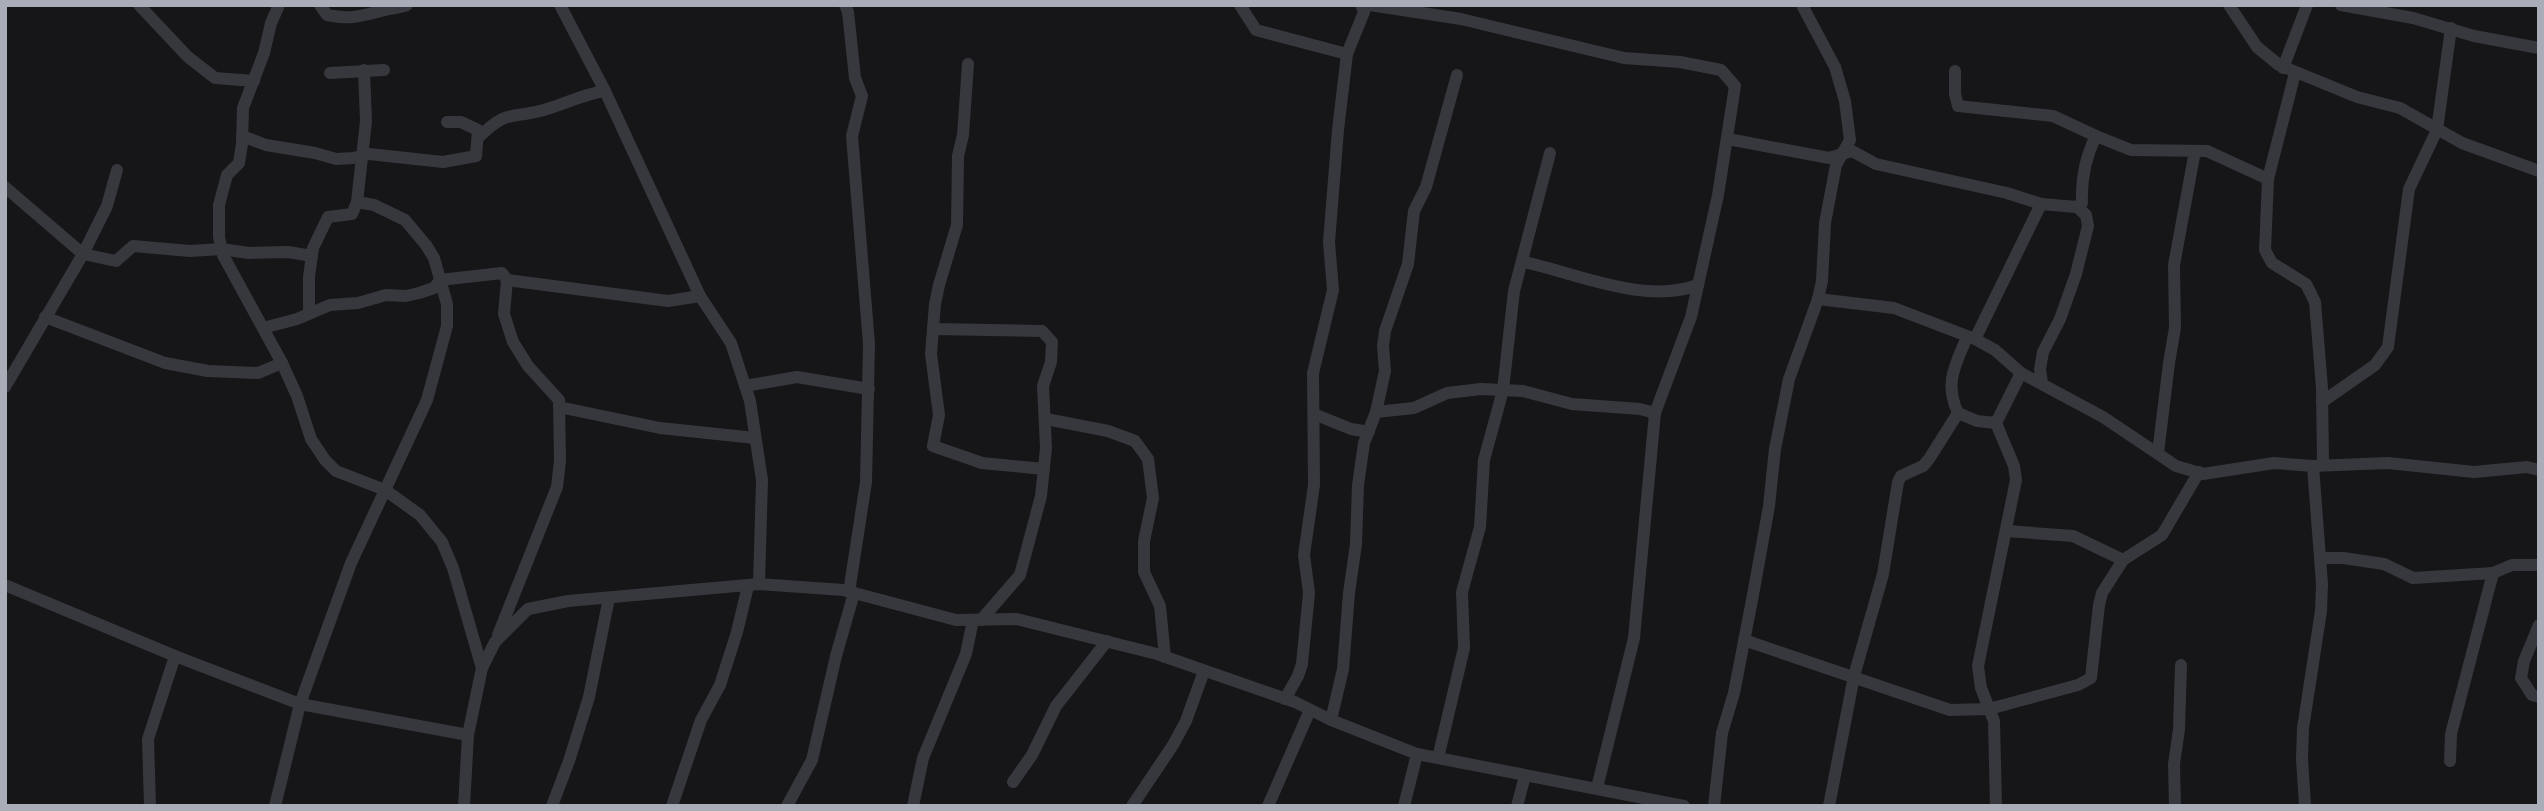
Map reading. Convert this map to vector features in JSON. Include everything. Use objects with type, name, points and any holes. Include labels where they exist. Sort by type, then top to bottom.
[{"type":"street","points":[[139,5],[188,57],[215,78],[254,81]]},
{"type":"street","points":[[279,5],[243,108],[239,163],[227,175],[219,205],[221,249],[282,363],[297,396],[311,439],[325,460],[336,471],[385,490],[420,515],[442,542],[453,568],[482,668]]},
{"type":"street","points":[[320,5],[327,15],[343,18],[362,18],[407,5]]},
{"type":"street","points":[[560,5],[605,91],[700,296],[731,343],[750,401],[763,494],[753,585],[720,685],[701,720],[672,806]]},
{"type":"street","points":[[789,805],[813,760],[852,592],[866,482],[868,330],[852,136],[862,96],[855,78],[845,5]]},
{"type":"street","points":[[1240,5],[1256,30],[1348,54]]},
{"type":"street","points":[[1285,699],[1302,664],[1309,593],[1304,555],[1314,485],[1313,373],[1333,290],[1329,242],[1338,130],[1348,54],[1364,12],[1361,5]]},
{"type":"street","points":[[1370,5],[1461,19],[1624,58],[1680,62],[1721,70],[1735,86],[1728,139],[1698,285],[1690,317],[1655,413],[1634,638],[1597,788]]},
{"type":"street","points":[[1714,806],[1723,733],[1734,693],[1769,506],[1775,449],[1789,379],[1818,299],[1822,281],[1825,223],[1836,165],[1850,140],[1845,101],[1835,67],[1802,5]]},
{"type":"street","points":[[2229,5],[2257,47],[2289,70],[2357,97],[2400,108],[2462,143],[2539,171]]},
{"type":"street","points":[[2305,806],[2302,759],[2304,728],[2321,611],[2318,464],[2322,402],[2315,302],[2306,284],[2272,264],[2264,250],[2268,179],[2289,70],[2307,5]]},
{"type":"street","points":[[2341,5],[2413,18],[2474,36],[2539,48]]},
{"type":"street","points":[[2322,402],[2375,365],[2388,346],[2409,188],[2437,130],[2451,28]]},
{"type":"street","points":[[968,64],[958,156],[957,225],[939,285],[933,329],[931,354],[939,415],[933,446],[982,463],[1044,469]]},
{"type":"street","points":[[309,313],[309,277],[313,248],[328,217],[352,214],[357,202],[366,121],[364,70]]},
{"type":"street","points":[[330,73],[384,70]]},
{"type":"street","points":[[1955,71],[1958,106],[2053,116],[2131,150],[2207,151],[2268,179]]},
{"type":"street","points":[[1331,720],[1343,669],[1356,544],[1358,485],[1364,443],[1376,412],[1385,371],[1385,331],[1408,264],[1414,211],[1426,187],[1457,75]]},
{"type":"street","points":[[478,138],[494,122],[509,115],[545,110],[573,98],[605,91]]},
{"type":"street","points":[[242,136],[266,145],[336,159],[369,154],[443,162],[476,156],[478,130],[461,122],[447,122]]},
{"type":"street","points":[[2077,207],[2082,203],[2081,183],[2087,155],[2096,136]]},
{"type":"street","points":[[1728,139],[1829,158],[1852,151],[1876,164],[2041,204],[2077,207],[2086,215],[2088,226],[2076,274],[2060,319],[2043,352],[2040,369],[2042,383]]},
{"type":"street","points":[[2158,453],[2175,328],[2174,265],[2195,151]]},
{"type":"street","points":[[1438,758],[1464,648],[1462,592],[1480,527],[1484,460],[1503,390],[1514,291],[1550,153]]},
{"type":"street","points":[[5,387],[83,254],[107,206],[117,170]]},
{"type":"street","points":[[5,187],[83,254],[116,261],[133,246],[190,251],[221,249],[249,253],[288,252],[312,256]]},
{"type":"street","points":[[275,806],[300,704],[351,563],[427,400],[447,326],[447,304],[434,258],[405,220],[374,205],[357,202]]},
{"type":"street","points":[[1996,423],[1978,421],[1958,413],[1952,400],[1950,384],[2041,204]]},
{"type":"street","points":[[1523,262],[1603,283],[1661,292],[1680,291],[1698,285]]},
{"type":"street","points":[[263,328],[297,319],[330,304],[358,303],[386,295],[419,293],[434,288],[440,280],[502,272],[507,280],[504,314],[513,342],[528,366],[557,395],[557,487],[512,602],[482,668],[468,735],[464,806]]},
{"type":"street","points":[[507,280],[668,301],[700,296]]},
{"type":"street","points":[[1818,299],[1894,309],[1971,338],[1995,351],[2021,373],[2103,416],[2176,466],[2199,472],[2274,463],[2388,463],[2474,472],[2527,467],[2539,470]]},
{"type":"street","points":[[45,317],[165,363],[197,369],[258,373],[282,363]]},
{"type":"street","points":[[913,806],[923,758],[966,654],[977,620],[1020,575],[1041,496],[1046,419],[1043,386],[1051,362],[1052,342],[1042,331],[933,329]]},
{"type":"street","points":[[1996,806],[1996,737],[1981,688],[1978,666],[2007,531],[2016,473],[1996,423],[2021,373]]},
{"type":"street","points":[[745,386],[797,377],[869,389]]},
{"type":"street","points":[[1376,412],[1415,408],[1447,393],[1481,389],[1523,391],[1572,404],[1640,409],[1655,413]]},
{"type":"street","points":[[559,407],[660,428],[755,438]]},
{"type":"street","points":[[1829,806],[1854,676],[1884,574],[1898,482],[1901,475],[1923,466],[1958,413]]},
{"type":"street","points":[[1314,414],[1351,429],[1369,432]]},
{"type":"street","points":[[1046,419],[1108,430],[1135,441],[1148,459],[1153,498],[1144,541],[1144,572],[1160,606],[1165,657]]},
{"type":"street","points":[[1744,640],[1950,710],[1989,709],[2078,685],[2091,678],[2102,593],[2123,560],[2162,535],[2199,472]]},
{"type":"street","points":[[2007,531],[2073,536],[2123,560]]},
{"type":"street","points":[[2321,558],[2384,564],[2413,578],[2493,573],[2512,565],[2539,565]]},
{"type":"street","points":[[2450,761],[2453,724],[2493,573]]},
{"type":"street","points":[[5,585],[175,656],[300,704],[468,735]]},
{"type":"street","points":[[495,642],[528,609],[568,601],[753,585],[852,592],[956,620],[1017,619],[1165,657],[1285,699],[1417,754],[1684,806]]},
{"type":"street","points":[[552,806],[589,697],[609,598]]},
{"type":"street","points":[[512,602],[528,609]]},
{"type":"street","points":[[2539,625],[2524,661],[2521,678],[2532,695],[2539,697]]},
{"type":"street","points":[[1013,782],[1032,755],[1056,706],[1107,641]]},
{"type":"street","points":[[150,806],[148,739],[175,656]]},
{"type":"street","points":[[2175,806],[2174,764],[2179,729],[2180,664]]},
{"type":"street","points":[[1132,806],[1186,721],[1204,671]]},
{"type":"street","points":[[1268,806],[1310,710]]},
{"type":"street","points":[[1404,806],[1417,754]]},
{"type":"street","points":[[1517,806],[1525,776]]},
{"type":"street","points":[[1615,806],[1617,791]]}]
